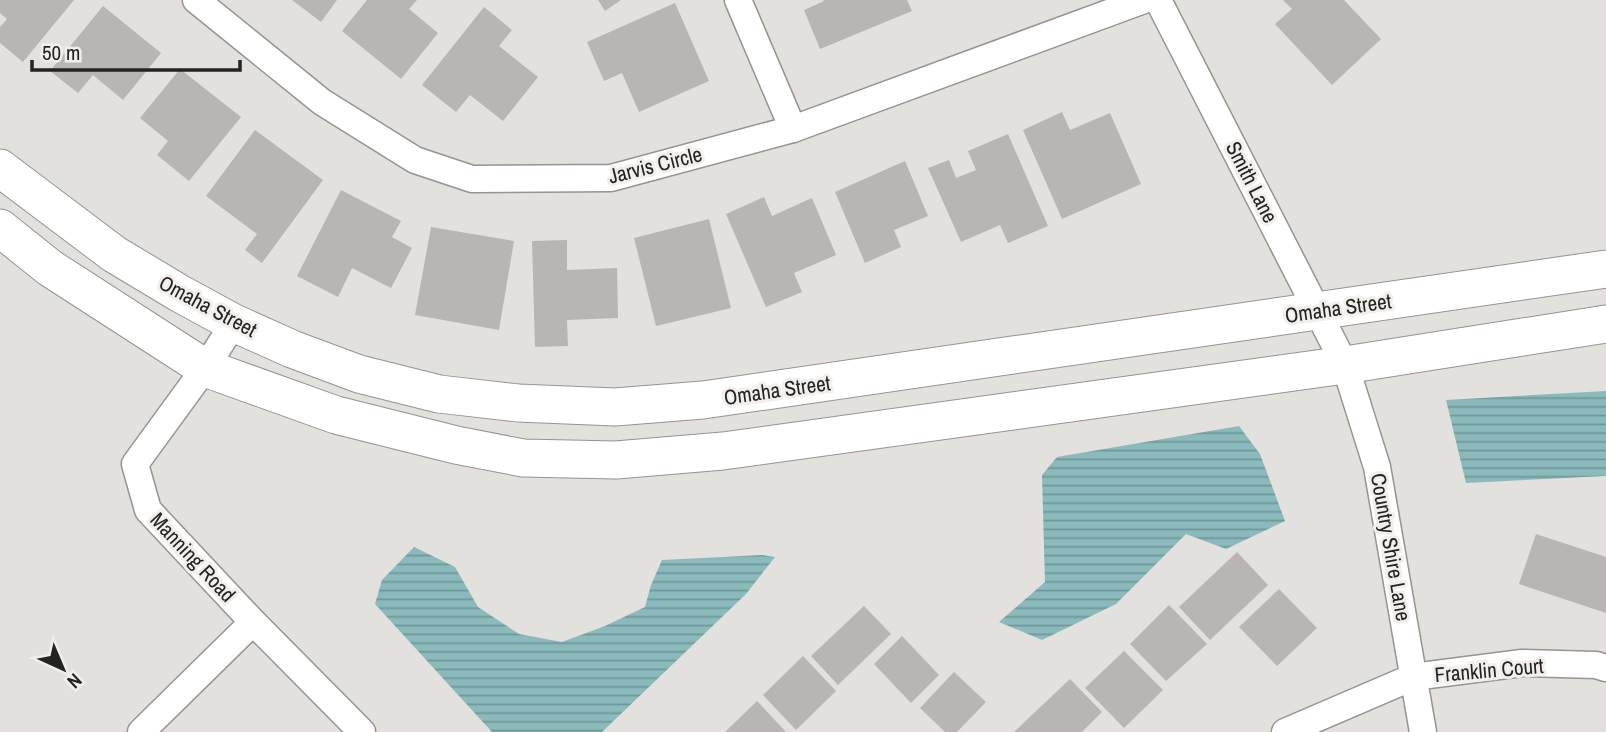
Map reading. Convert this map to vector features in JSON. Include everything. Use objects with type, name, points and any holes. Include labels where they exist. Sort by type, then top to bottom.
[{"type":"main road","name":"Omaha Street","points":[[0,168],[114,254],[234,323],[292,349],[359,374],[439,394],[518,403],[615,407],[704,400],[1606,269]]},
{"type":"main road","points":[[0,228],[50,268],[205,368],[336,415],[456,445],[523,458],[616,460],[723,451],[1346,365],[1606,324]]},
{"type":"street","name":"Jarvis Circle","points":[[196,0],[322,102],[415,160],[472,178],[611,178],[793,129],[1144,0]]},
{"type":"street","points":[[738,0],[793,129]]},
{"type":"street","name":"Smith Lane","points":[[1158,0],[1346,365]]},
{"type":"street","name":"Manning Road","points":[[234,323],[205,368],[135,464],[148,510],[253,622],[362,732]]},
{"type":"street","name":"Country Shire Lane","points":[[1346,365],[1377,467],[1423,732]]},
{"type":"street","points":[[141,732],[253,622]]},
{"type":"street","name":"Franklin Court","points":[[1285,732],[1413,677],[1522,663],[1596,665],[1606,668]]},
{"type":"water","points":[[1606,391],[1606,476],[1466,483],[1446,400]]},
{"type":"water","points":[[1239,426],[1260,454],[1285,521],[1226,549],[1186,534],[1116,604],[1042,640],[999,622],[1045,582],[1042,475],[1057,457]]},
{"type":"water","points":[[414,547],[455,567],[478,607],[519,634],[562,642],[645,607],[662,560],[762,555],[775,557],[746,594],[602,732],[492,732],[375,604],[382,580]]},
{"type":"building","points":[[0,0],[74,0],[23,62],[0,43],[0,27],[7,19],[0,13]]},
{"type":"building","points":[[292,0],[337,0],[321,22]]},
{"type":"building","points":[[367,0],[417,0],[409,9],[438,33],[401,79],[342,31]]},
{"type":"building","points":[[598,0],[621,0],[605,11]]},
{"type":"building","points":[[823,0],[907,0],[912,11],[820,49],[804,10]]},
{"type":"building","points":[[1283,0],[1344,0],[1381,39],[1332,85],[1275,24],[1292,9]]},
{"type":"building","points":[[675,3],[709,81],[639,112],[622,73],[604,81],[587,42]]},
{"type":"building","points":[[103,6],[161,53],[123,100],[93,75],[78,93],[50,71]]},
{"type":"building","points":[[484,7],[512,30],[499,46],[538,77],[503,121],[470,95],[456,112],[422,85]]},
{"type":"building","points":[[180,69],[241,117],[189,181],[157,155],[168,141],[140,118]]},
{"type":"building","points":[[1062,112],[1070,130],[1110,113],[1141,184],[1062,219],[1023,130]]},
{"type":"building","points":[[255,130],[323,180],[262,263],[245,250],[257,234],[206,196]]},
{"type":"building","points":[[1008,134],[1048,226],[1008,243],[1000,225],[961,242],[928,168],[949,160],[956,178],[976,170],[968,151]]},
{"type":"building","points":[[905,161],[928,216],[894,230],[901,247],[865,263],[835,192]]},
{"type":"building","points":[[341,190],[401,221],[392,237],[412,248],[391,288],[352,268],[338,297],[297,276]]},
{"type":"building","points":[[764,197],[772,216],[812,198],[836,255],[794,273],[802,292],[766,307],[726,214]]},
{"type":"building","points":[[709,219],[731,308],[656,326],[634,238]]},
{"type":"building","points":[[431,227],[514,241],[499,330],[415,315]]},
{"type":"building","points":[[567,240],[567,270],[617,268],[618,318],[567,320],[568,346],[535,347],[532,241]]},
{"type":"building","points":[[1536,534],[1606,557],[1606,613],[1519,584]]},
{"type":"building","points":[[1237,552],[1268,585],[1210,640],[1179,607]]},
{"type":"building","points":[[1279,589],[1317,628],[1277,666],[1239,627]]},
{"type":"building","points":[[1169,605],[1207,644],[1166,681],[1130,644]]},
{"type":"building","points":[[864,606],[891,634],[838,685],[811,656]]},
{"type":"building","points":[[902,636],[939,675],[911,703],[874,664]]},
{"type":"building","points":[[1124,651],[1163,690],[1124,728],[1085,688]]},
{"type":"building","points":[[803,656],[836,691],[796,730],[763,695]]},
{"type":"building","points":[[954,672],[986,702],[957,732],[945,732],[920,708]]},
{"type":"building","points":[[1070,679],[1102,712],[1082,732],[1014,732]]},
{"type":"building","points":[[757,701],[786,732],[725,732]]}]
